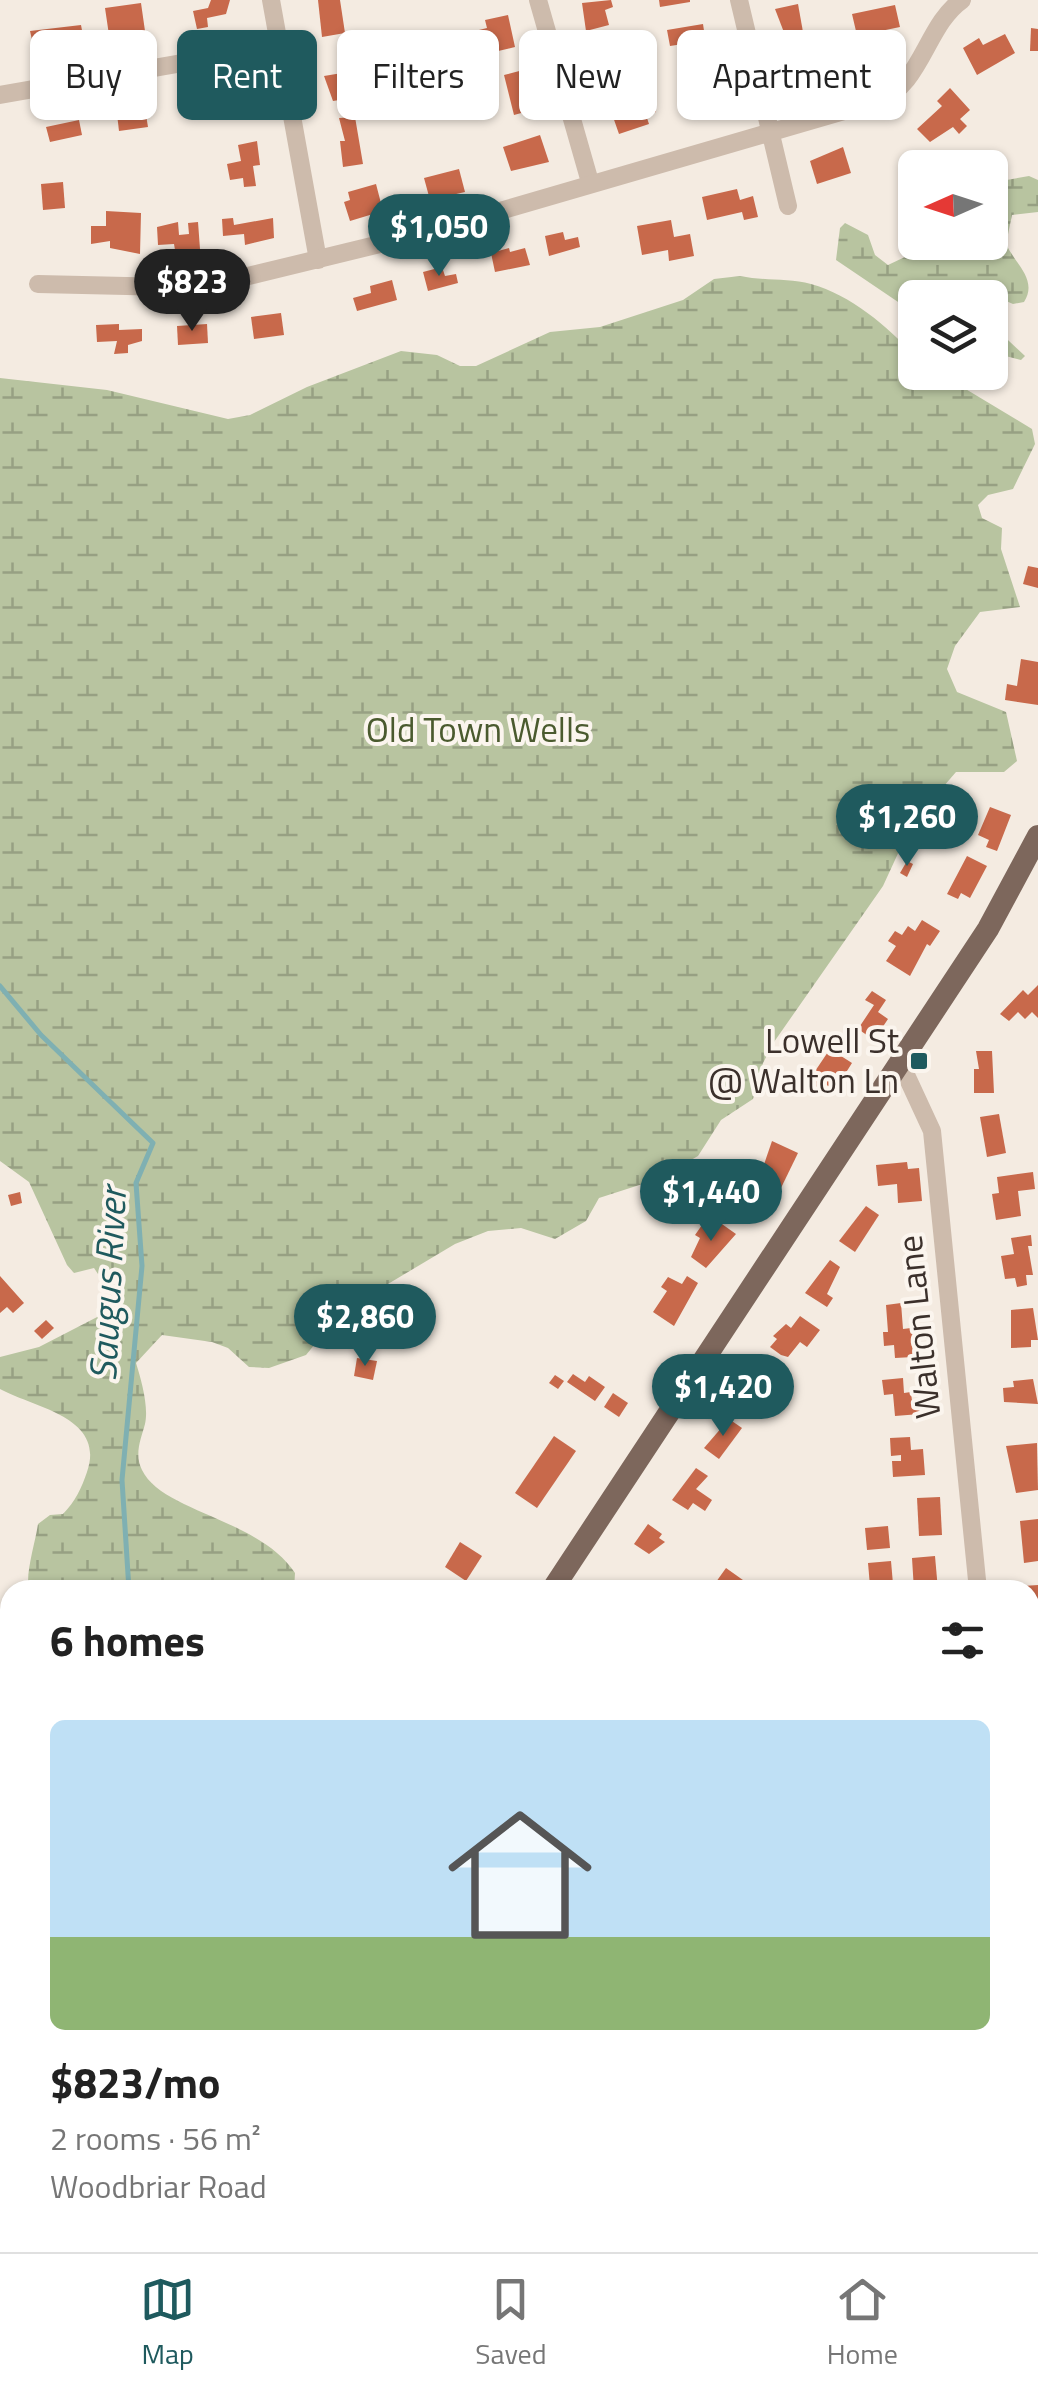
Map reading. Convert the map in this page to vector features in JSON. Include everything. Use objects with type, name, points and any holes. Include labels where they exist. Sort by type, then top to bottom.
[{"type":"main road","points":[[559,1580],[988,929],[1038,836]]},
{"type":"street","points":[[270,0],[276,30]]},
{"type":"street","points":[[538,0],[590,182]]},
{"type":"street","points":[[739,0],[788,206]]},
{"type":"street","points":[[38,284],[198,285],[318,260],[868,104],[902,86],[945,15],[962,0]]},
{"type":"street","points":[[0,95],[177,64]]},
{"type":"street","points":[[292,120],[318,260]]},
{"type":"street","name":"Walton Lane","points":[[900,1064],[932,1131],[977,1580]]},
{"type":"green space","points":[[1029,176],[1038,180],[1038,212],[1012,215],[1008,234],[1008,180]]},
{"type":"green space","points":[[845,223],[868,235],[875,255],[888,265],[899,260],[1008,260],[1008,247],[1027,280],[1028,294],[1024,302],[1008,302],[1008,280],[898,280],[898,302],[836,260],[840,228]]},
{"type":"green space","name":"Old Town Wells","points":[[740,276],[802,282],[826,289],[868,313],[898,340],[898,390],[967,390],[1032,429],[1035,444],[1013,489],[988,495],[978,505],[982,518],[1002,528],[1001,549],[1020,607],[980,612],[955,646],[947,669],[957,692],[1006,712],[1017,761],[1004,772],[956,772],[912,823],[883,886],[774,1042],[763,1063],[753,1099],[721,1120],[698,1156],[658,1179],[599,1198],[586,1221],[555,1239],[521,1228],[488,1231],[455,1244],[341,1312],[306,1355],[269,1368],[249,1367],[228,1348],[212,1342],[162,1335],[136,1363],[146,1410],[138,1452],[142,1470],[169,1496],[259,1540],[279,1555],[295,1573],[295,1580],[28,1580],[38,1524],[50,1515],[63,1514],[71,1504],[85,1478],[90,1453],[86,1438],[64,1417],[0,1389],[0,1357],[39,1347],[103,1314],[104,1283],[94,1268],[74,1273],[67,1265],[29,1182],[0,1161],[0,378],[107,390],[228,419],[250,415],[307,387],[401,351],[437,355],[460,366],[476,366],[550,332],[600,327],[683,300],[714,279]]},
{"type":"green space","points":[[1008,340],[1025,356],[1021,360],[1008,357]]},
{"type":"building","points":[[211,0],[230,0],[226,14],[207,18],[208,27],[197,29],[193,11],[208,8]]},
{"type":"building","points":[[318,0],[340,0],[345,30],[322,37]]},
{"type":"building","points":[[611,0],[613,7],[605,10],[609,25],[586,30],[582,3]]},
{"type":"building","points":[[659,0],[690,0],[690,2],[660,7]]},
{"type":"building","points":[[141,3],[145,30],[108,30],[105,8]]},
{"type":"building","points":[[798,4],[803,30],[783,30],[775,9]]},
{"type":"building","points":[[895,5],[900,27],[856,30],[852,14]]},
{"type":"building","points":[[508,15],[515,47],[499,51],[499,30],[479,30],[487,28],[485,20]]},
{"type":"building","points":[[703,24],[704,30],[677,30],[677,45],[670,46],[667,30]]},
{"type":"building","points":[[81,25],[82,30],[38,30]]},
{"type":"building","points":[[1031,28],[1038,29],[1038,51],[1030,51]]},
{"type":"building","points":[[1005,34],[1015,53],[977,75],[963,48],[979,38],[983,45]]},
{"type":"building","points":[[519,71],[519,114],[514,115],[504,75]]},
{"type":"building","points":[[337,74],[337,100],[333,101],[324,76]]},
{"type":"building","points":[[950,88],[970,110],[960,119],[967,126],[959,134],[953,127],[930,142],[917,129],[942,106],[937,101]]},
{"type":"building","points":[[79,120],[82,135],[50,142],[46,127]]},
{"type":"building","points":[[118,120],[147,120],[148,127],[119,131]]},
{"type":"building","points":[[340,120],[356,120],[363,164],[343,167],[340,141],[345,141]]},
{"type":"building","points":[[614,120],[648,120],[649,124],[619,134]]},
{"type":"building","points":[[540,135],[549,162],[511,171],[503,147]]},
{"type":"building","points":[[257,141],[260,165],[253,166],[256,186],[244,187],[243,178],[230,180],[227,164],[241,161],[238,145]]},
{"type":"building","points":[[843,147],[851,173],[817,184],[810,161]]},
{"type":"building","points":[[459,169],[465,192],[430,200],[424,178]]},
{"type":"building","points":[[63,182],[65,208],[43,210],[41,184]]},
{"type":"building","points":[[376,184],[383,211],[350,221],[344,202],[350,200],[348,192]]},
{"type":"building","points":[[737,189],[740,200],[753,196],[758,217],[744,220],[742,212],[707,220],[702,197]]},
{"type":"building","points":[[106,211],[141,213],[140,254],[110,248],[110,241],[91,244],[91,226],[106,226]]},
{"type":"building","points":[[233,218],[234,225],[273,218],[274,238],[245,245],[244,234],[223,236],[222,219]]},
{"type":"building","points":[[671,220],[674,237],[690,234],[694,256],[669,261],[668,250],[642,255],[637,226]]},
{"type":"building","points":[[178,222],[179,235],[189,234],[188,223],[198,222],[200,249],[175,250],[174,244],[158,245],[157,227]]},
{"type":"building","points":[[563,232],[565,240],[578,237],[580,247],[549,256],[545,236]]},
{"type":"building","points":[[509,248],[510,252],[525,248],[530,265],[495,272],[491,253]]},
{"type":"building","points":[[442,267],[445,276],[456,274],[458,283],[428,291],[423,272]]},
{"type":"building","points":[[392,280],[397,300],[357,311],[353,298],[371,293],[370,286]]},
{"type":"building","points":[[281,313],[284,335],[254,339],[251,317]]},
{"type":"building","points":[[119,324],[119,330],[142,329],[142,341],[128,345],[128,353],[114,354],[117,341],[97,342],[96,325]]},
{"type":"building","points":[[207,324],[208,343],[178,345],[177,326]]},
{"type":"building","points":[[1028,566],[1038,568],[1038,588],[1023,584]]},
{"type":"building","points":[[1021,659],[1038,662],[1038,705],[1005,700],[1007,684],[1017,686]]},
{"type":"building","points":[[990,807],[1011,815],[997,851],[986,847],[989,840],[978,835]]},
{"type":"building","points":[[967,856],[987,866],[970,898],[961,893],[958,899],[947,894]]},
{"type":"building","points":[[907,861],[913,864],[907,877],[900,873]]},
{"type":"building","points":[[922,920],[940,931],[930,946],[927,944],[910,976],[886,961],[896,946],[888,941],[895,931],[902,935],[908,926],[915,931]]},
{"type":"building","points":[[1038,985],[1038,1018],[1032,1012],[1025,1019],[1018,1012],[1009,1021],[1000,1014],[1023,990],[1028,995]]},
{"type":"building","points":[[872,991],[886,1000],[878,1012],[888,1019],[874,1040],[858,1029],[874,1005],[865,1000]]},
{"type":"building","points":[[830,1049],[852,1063],[835,1090],[825,1084],[820,1092],[807,1083]]},
{"type":"building","points":[[976,1051],[992,1051],[994,1093],[974,1093],[974,1069],[979,1069]]},
{"type":"building","points":[[999,1114],[1006,1153],[987,1157],[980,1117]]},
{"type":"building","points":[[772,1141],[798,1153],[780,1190],[759,1179]]},
{"type":"building","points":[[907,1162],[908,1169],[919,1168],[922,1201],[898,1203],[897,1184],[878,1186],[876,1165]]},
{"type":"building","points":[[1033,1172],[1035,1189],[1018,1191],[1021,1216],[996,1220],[992,1194],[999,1193],[997,1177]]},
{"type":"building","points":[[746,1176],[756,1184],[751,1191],[741,1183]]},
{"type":"building","points":[[20,1192],[22,1203],[11,1206],[8,1195]]},
{"type":"building","points":[[866,1206],[879,1215],[855,1252],[839,1241]]},
{"type":"building","points":[[719,1222],[736,1234],[706,1268],[691,1257],[700,1238],[695,1235],[702,1225],[712,1232]]},
{"type":"building","points":[[1031,1235],[1032,1246],[1028,1246],[1033,1275],[1026,1275],[1027,1285],[1017,1287],[1015,1278],[1005,1279],[1001,1256],[1014,1254],[1011,1238]]},
{"type":"building","points":[[830,1260],[840,1267],[827,1294],[833,1298],[827,1307],[805,1293]]},
{"type":"building","points":[[0,1276],[24,1303],[13,1313],[7,1307],[0,1313]]},
{"type":"building","points":[[687,1276],[698,1283],[674,1326],[653,1312],[667,1291],[661,1287],[668,1277],[682,1284]]},
{"type":"building","points":[[901,1303],[903,1329],[911,1328],[916,1343],[912,1343],[913,1357],[895,1358],[894,1345],[884,1346],[883,1332],[888,1332],[886,1305]]},
{"type":"building","points":[[1033,1308],[1038,1340],[1031,1340],[1031,1347],[1011,1348],[1011,1310]]},
{"type":"building","points":[[800,1316],[820,1330],[807,1347],[800,1342],[788,1357],[781,1355],[770,1347],[777,1339],[773,1336],[786,1324],[791,1328]]},
{"type":"building","points":[[46,1320],[54,1328],[42,1339],[34,1331]]},
{"type":"building","points":[[357,1358],[377,1361],[373,1380],[354,1376]]},
{"type":"building","points":[[764,1365],[783,1378],[777,1387],[769,1381],[762,1390],[776,1398],[768,1409],[737,1395]]},
{"type":"building","points":[[573,1374],[585,1382],[589,1376],[605,1387],[595,1401],[567,1382]]},
{"type":"building","points":[[555,1375],[564,1381],[558,1389],[549,1383]]},
{"type":"building","points":[[903,1378],[904,1393],[911,1392],[912,1401],[919,1401],[920,1414],[895,1416],[893,1394],[884,1395],[882,1380]]},
{"type":"building","points":[[1033,1379],[1038,1404],[1004,1402],[1003,1388],[1014,1387],[1013,1381]]},
{"type":"building","points":[[613,1393],[628,1403],[619,1417],[604,1407]]},
{"type":"building","points":[[729,1419],[742,1428],[719,1459],[704,1448]]},
{"type":"building","points":[[554,1436],[576,1451],[537,1508],[515,1493]]},
{"type":"building","points":[[910,1437],[911,1450],[923,1449],[925,1475],[893,1477],[892,1461],[901,1461],[901,1455],[891,1456],[890,1438]]},
{"type":"building","points":[[1037,1443],[1038,1490],[1016,1493],[1006,1446]]},
{"type":"building","points":[[696,1468],[708,1476],[696,1489],[712,1500],[705,1511],[693,1503],[688,1510],[672,1500]]},
{"type":"building","points":[[940,1497],[942,1535],[919,1536],[917,1498]]},
{"type":"building","points":[[1038,1519],[1038,1561],[1024,1563],[1020,1521]]},
{"type":"building","points":[[648,1524],[662,1534],[659,1538],[665,1542],[649,1554],[634,1544]]},
{"type":"building","points":[[888,1526],[890,1548],[867,1550],[865,1528]]},
{"type":"building","points":[[460,1542],[482,1556],[467,1580],[445,1567]]},
{"type":"building","points":[[935,1556],[937,1580],[913,1580],[912,1558]]},
{"type":"building","points":[[891,1561],[893,1580],[869,1580],[868,1563]]},
{"type":"building","points":[[726,1568],[743,1580],[717,1580]]},
{"type":"waterway","name":"Saugus River","points":[[0,986],[41,1035],[153,1143],[136,1183],[142,1266],[122,1480],[128,1580]]},
{"type":"place","name":"Lowell St @ Walton Ln","points":[[919,1061]]}]
